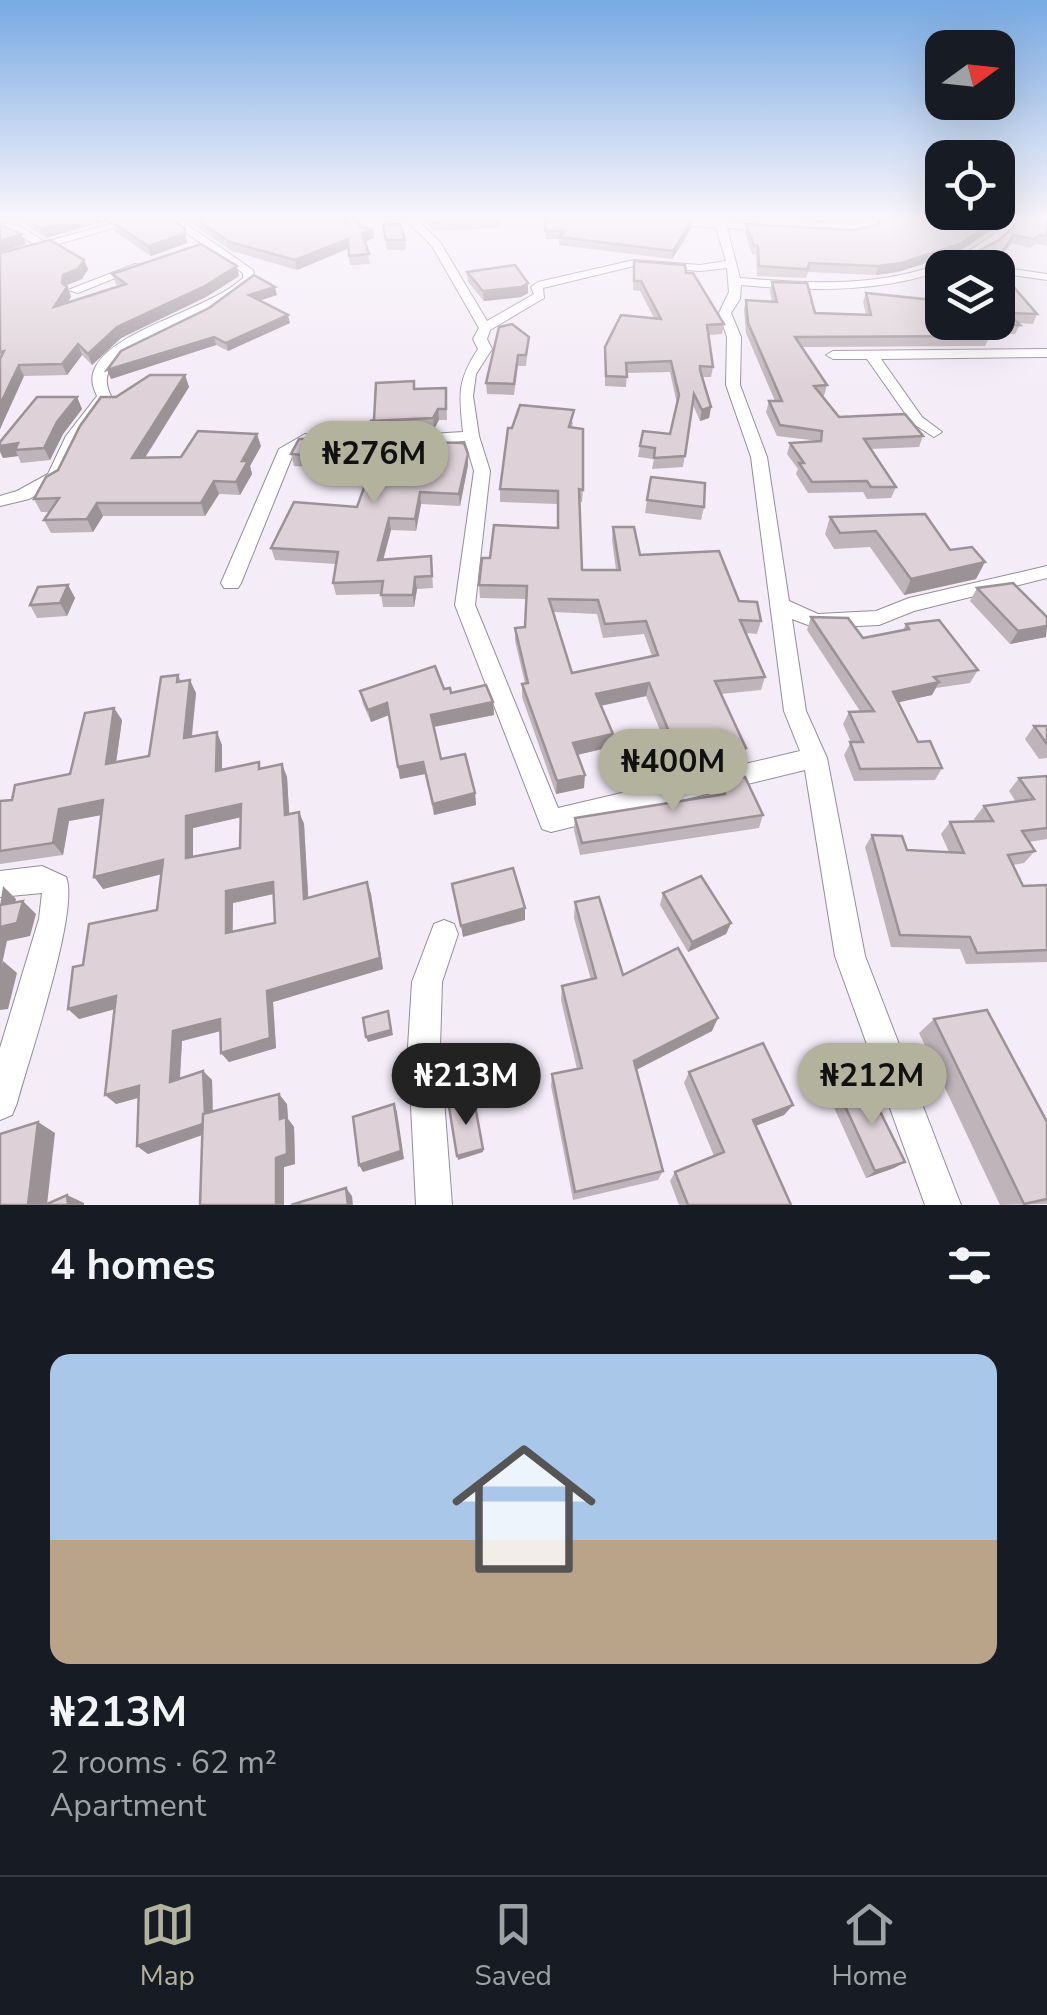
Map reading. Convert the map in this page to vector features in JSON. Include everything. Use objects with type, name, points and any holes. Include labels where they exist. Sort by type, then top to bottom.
[{"type":"street","points":[[74,290],[113,275]]},
{"type":"street","points":[[0,501],[23,495],[54,477],[74,436],[104,396],[98,381],[101,370],[114,355],[244,287],[247,275]]},
{"type":"street","points":[[454,275],[484,328]]},
{"type":"street","points":[[580,275],[542,284],[537,287],[540,295],[530,303],[484,328],[480,339],[485,349],[469,374],[466,396],[471,436],[482,471],[465,606],[551,821],[816,758]]},
{"type":"street","points":[[733,275],[734,298],[725,313],[734,337],[733,385],[759,457],[795,711],[816,758],[850,956],[943,1205]]},
{"type":"street","points":[[748,275],[813,289],[859,287],[912,275]]},
{"type":"street","points":[[832,356],[1047,353]]},
{"type":"street","points":[[872,356],[917,420],[934,432]]},
{"type":"street","points":[[388,441],[471,436]]},
{"type":"street","points":[[230,583],[287,449],[306,439],[350,441]]},
{"type":"street","points":[[779,605],[816,620],[879,618],[910,605],[1047,572]]},
{"type":"street","points":[[0,884],[42,879],[56,886],[53,919],[0,1103]]},
{"type":"street","points":[[434,1205],[424,1047],[427,982],[444,934]]},
{"type":"building","points":[[0,275],[63,275],[62,283],[67,287],[54,307],[126,284],[114,275],[222,275],[117,327],[88,354],[78,344],[62,364],[19,365],[0,405],[0,359],[4,351],[0,352]]},
{"type":"building","points":[[254,275],[275,287],[249,295],[288,315],[226,343],[214,337],[107,370],[121,351],[209,308]]},
{"type":"building","points":[[470,275],[522,275],[528,283],[521,287],[483,291]]},
{"type":"building","points":[[634,275],[694,275],[724,324],[707,325],[713,367],[700,366],[700,370],[711,407],[702,410],[694,394],[685,456],[654,458],[655,448],[640,446],[643,431],[670,434],[679,395],[671,361],[626,363],[627,377],[606,376],[605,347],[621,315],[661,319],[641,281],[634,281]]},
{"type":"building","points":[[772,282],[807,283],[815,313],[871,315],[866,293],[925,299],[925,336],[795,337],[827,385],[814,386],[839,417],[905,414],[923,436],[864,439],[896,487],[871,487],[867,481],[812,482],[790,443],[821,441],[822,431],[780,425],[769,401],[782,401],[748,323],[746,300],[777,302]]},
{"type":"building","points":[[1015,289],[1037,314],[1015,313]]},
{"type":"building","points":[[512,324],[529,337],[526,355],[518,355],[514,384],[486,383],[499,327]]},
{"type":"building","points":[[150,375],[185,375],[132,458],[181,457],[198,431],[257,434],[236,482],[214,481],[201,503],[97,503],[87,519],[44,520],[59,498],[34,499],[46,477],[58,470],[80,426],[101,397],[116,397]]},
{"type":"building","points":[[414,381],[414,389],[446,388],[446,409],[438,409],[433,418],[370,421],[374,420],[376,383]]},
{"type":"building","points":[[37,397],[77,397],[57,422],[44,448],[15,450],[18,443],[0,446],[0,442]]},
{"type":"building","points":[[520,405],[574,410],[569,427],[583,429],[583,490],[579,489],[582,570],[620,570],[613,527],[634,527],[640,555],[719,551],[739,601],[757,602],[761,621],[740,620],[765,677],[715,681],[746,748],[710,756],[705,744],[676,749],[649,683],[596,694],[613,734],[573,743],[585,775],[557,781],[522,684],[528,683],[515,628],[525,627],[527,586],[479,585],[482,558],[490,558],[494,525],[558,528],[558,491],[500,489],[508,428],[512,428]],"holes":[[[549,599],[598,600],[605,624],[646,621],[658,655],[572,673]]]},
{"type":"building","points":[[424,435],[420,442],[464,443],[468,454],[459,494],[420,492],[415,519],[389,518],[378,560],[431,556],[432,576],[415,577],[413,595],[381,595],[383,581],[333,583],[338,552],[271,548],[294,502],[357,507],[374,460],[291,454],[299,439]]},
{"type":"building","points":[[651,477],[705,483],[704,507],[647,500]]},
{"type":"building","points":[[925,514],[950,550],[972,547],[985,562],[911,579],[876,531],[840,533],[830,517]]},
{"type":"building","points":[[1013,583],[1047,617],[1047,626],[1018,631],[977,588]]},
{"type":"building","points":[[68,585],[60,603],[30,605],[38,587]]},
{"type":"building","points":[[811,617],[848,618],[863,638],[909,629],[906,624],[939,620],[978,670],[934,677],[939,682],[893,692],[918,742],[930,741],[942,768],[860,769],[850,742],[863,742],[849,712],[874,711]]},
{"type":"building","points":[[435,666],[444,689],[450,688],[451,693],[486,685],[493,702],[431,715],[441,759],[465,754],[475,793],[433,804],[423,762],[398,767],[387,703],[368,710],[360,691]]},
{"type":"building","points":[[178,675],[177,682],[190,680],[184,738],[217,732],[216,771],[259,762],[259,769],[282,764],[285,815],[299,812],[304,899],[367,882],[380,958],[267,991],[270,1038],[221,1053],[220,1019],[173,1031],[170,1082],[203,1071],[203,1124],[137,1146],[139,1086],[105,1095],[116,996],[68,1009],[73,967],[83,965],[89,924],[157,910],[163,860],[94,877],[103,800],[59,809],[53,843],[0,851],[0,801],[12,800],[15,785],[70,774],[85,713],[114,708],[106,764],[149,756],[161,677]],"holes":[[[241,804],[240,848],[186,858],[186,816]],[[273,882],[275,923],[226,933],[226,891]]]},
{"type":"building","points":[[1034,726],[1047,726],[1047,744]]},
{"type":"building","points":[[1047,776],[1047,828],[1022,831],[1035,851],[1008,855],[1023,886],[1047,885],[1047,950],[977,953],[970,937],[900,935],[872,835],[902,836],[907,850],[964,853],[950,822],[993,821],[984,806],[1034,799],[1019,778]]},
{"type":"building","points":[[745,777],[763,815],[582,843],[575,818],[725,794],[721,783]]},
{"type":"building","points":[[513,868],[525,908],[461,926],[452,884]]},
{"type":"building","points":[[701,876],[731,923],[692,942],[663,893]]},
{"type":"building","points":[[599,897],[623,975],[678,948],[718,1018],[634,1061],[663,1171],[575,1192],[552,1074],[582,1068],[562,986],[596,978],[575,902]]},
{"type":"building","points":[[23,901],[17,923],[0,927],[0,905]]},
{"type":"building","points":[[987,1010],[1047,1122],[1047,1199],[1024,1204],[934,1019]]},
{"type":"building","points":[[388,1011],[391,1030],[366,1037],[363,1018]]},
{"type":"building","points":[[763,1043],[793,1105],[753,1120],[791,1205],[688,1205],[675,1172],[724,1152],[689,1072]]},
{"type":"building","points":[[867,1085],[905,1162],[875,1171],[839,1093]]},
{"type":"building","points":[[279,1094],[280,1119],[286,1117],[287,1154],[276,1158],[276,1205],[200,1205],[203,1114]]},
{"type":"building","points":[[474,1100],[483,1149],[457,1156],[449,1107]]},
{"type":"building","points":[[394,1104],[401,1151],[359,1165],[353,1117]]},
{"type":"building","points":[[38,1122],[28,1205],[0,1205],[0,1134]]},
{"type":"building","points":[[346,1188],[348,1205],[291,1205]]},
{"type":"building","points":[[67,1195],[68,1205],[45,1205]]}]
